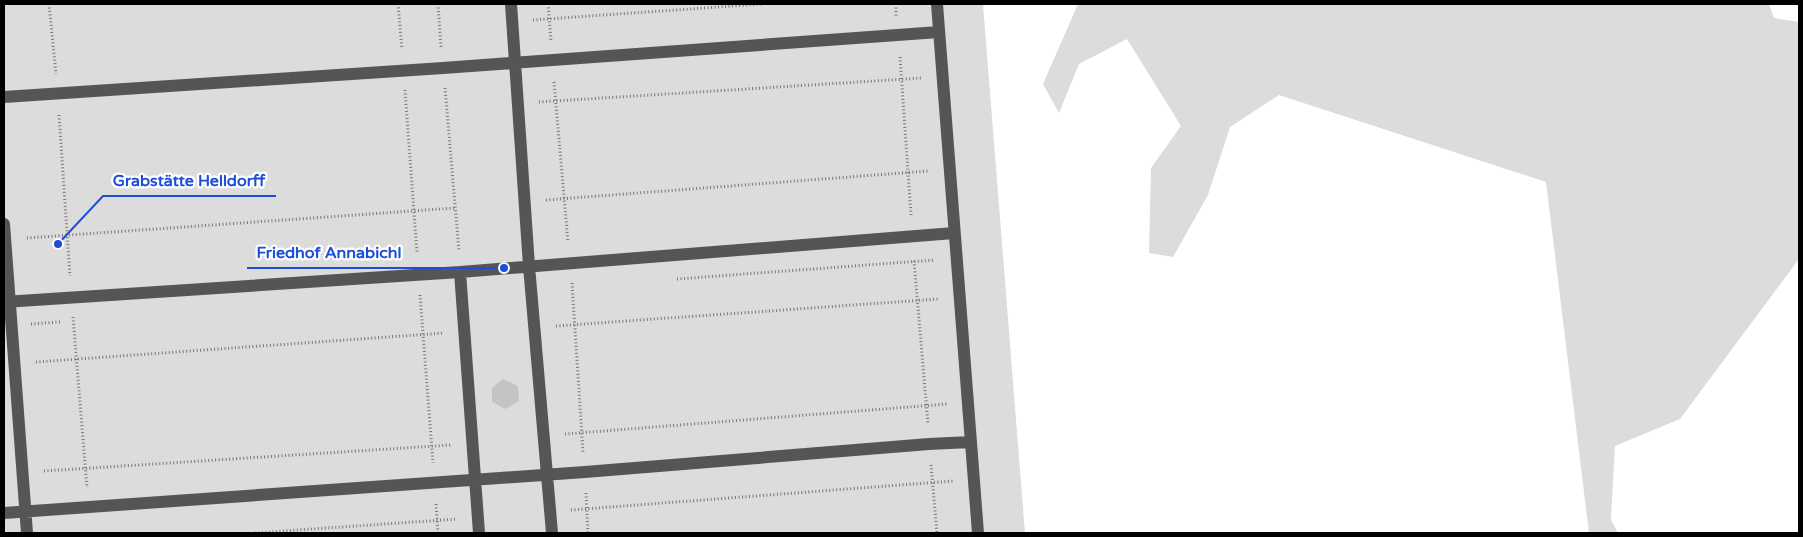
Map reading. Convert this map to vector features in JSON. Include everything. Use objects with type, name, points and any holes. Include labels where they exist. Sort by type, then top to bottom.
[{"type":"lane","points":[[511,4],[529,266],[552,533]]},
{"type":"lane","points":[[937,4],[978,533]]},
{"type":"lane","points":[[4,97],[516,63],[939,32]]},
{"type":"lane","points":[[4,224],[7,301],[14,363],[27,533]]},
{"type":"lane","points":[[7,301],[460,272],[954,233]]},
{"type":"lane","points":[[460,272],[478,533]]},
{"type":"lane","points":[[4,513],[547,475],[971,442]]},
{"type":"path","points":[[49,4],[58,94],[88,507]]},
{"type":"path","points":[[438,4],[460,272]]},
{"type":"path","points":[[512,21],[761,4]]},
{"type":"path","points":[[896,4],[912,237],[937,533]]},
{"type":"path","points":[[518,104],[942,76]]},
{"type":"path","points":[[525,201],[949,170]]},
{"type":"path","points":[[5,239],[455,208]]},
{"type":"path","points":[[535,328],[959,298]]},
{"type":"path","points":[[14,363],[464,332]]},
{"type":"path","points":[[544,435],[968,402]]},
{"type":"path","points":[[22,473],[472,444]]},
{"type":"path","points":[[550,511],[974,479]]},
{"type":"path","points":[[255,533],[478,518]]},
{"type":"shaded area","points":[[4,4],[983,4],[1025,533],[4,533]]},
{"type":"shaded area","points":[[1078,4],[1769,4],[1774,18],[1799,22],[1799,259],[1680,419],[1615,446],[1611,520],[1618,533],[1589,533],[1546,182],[1279,95],[1230,127],[1208,195],[1173,257],[1149,253],[1151,168],[1181,126],[1127,39],[1079,64],[1059,113],[1043,84]]},
{"type":"building","points":[[503,379],[518,386],[519,401],[505,409],[492,402],[492,388]]},
{"type":"place","name":"Grabstätte Helldorff","points":[[58,244]]},
{"type":"place","name":"Friedhof Annabichl","points":[[504,268]]}]
